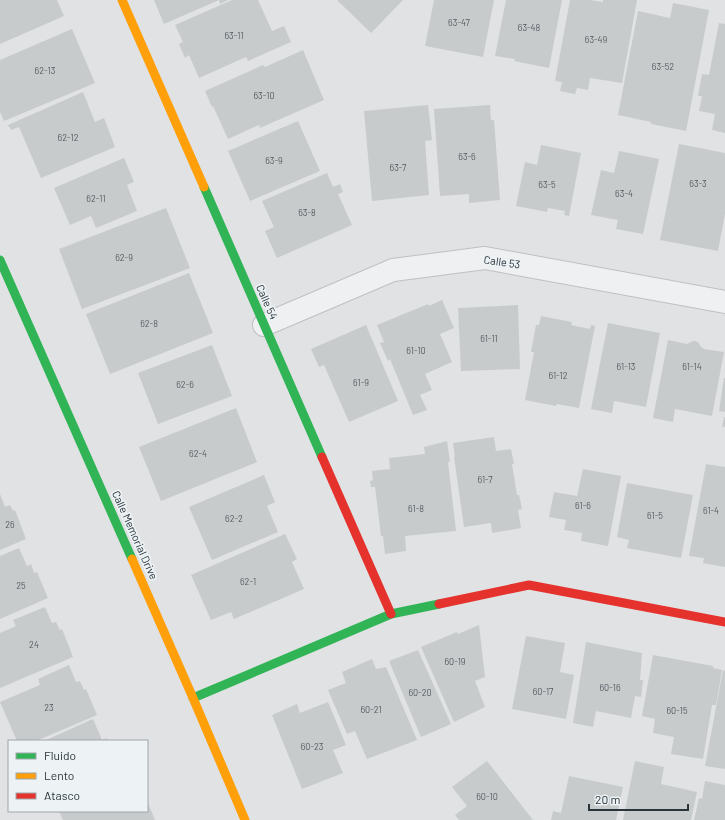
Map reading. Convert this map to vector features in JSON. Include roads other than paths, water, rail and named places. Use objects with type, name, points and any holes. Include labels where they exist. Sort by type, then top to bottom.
[{"type":"street","name":"Calle 54","points":[[122,0],[391,614]]},
{"type":"street","name":"Calle 53","points":[[264,324],[393,270],[485,258],[725,302]]},
{"type":"street","name":"Calle Memorial Drive","points":[[0,260],[194,698],[245,820]]},
{"type":"street","points":[[194,698],[391,614],[529,585],[725,622]]}]
